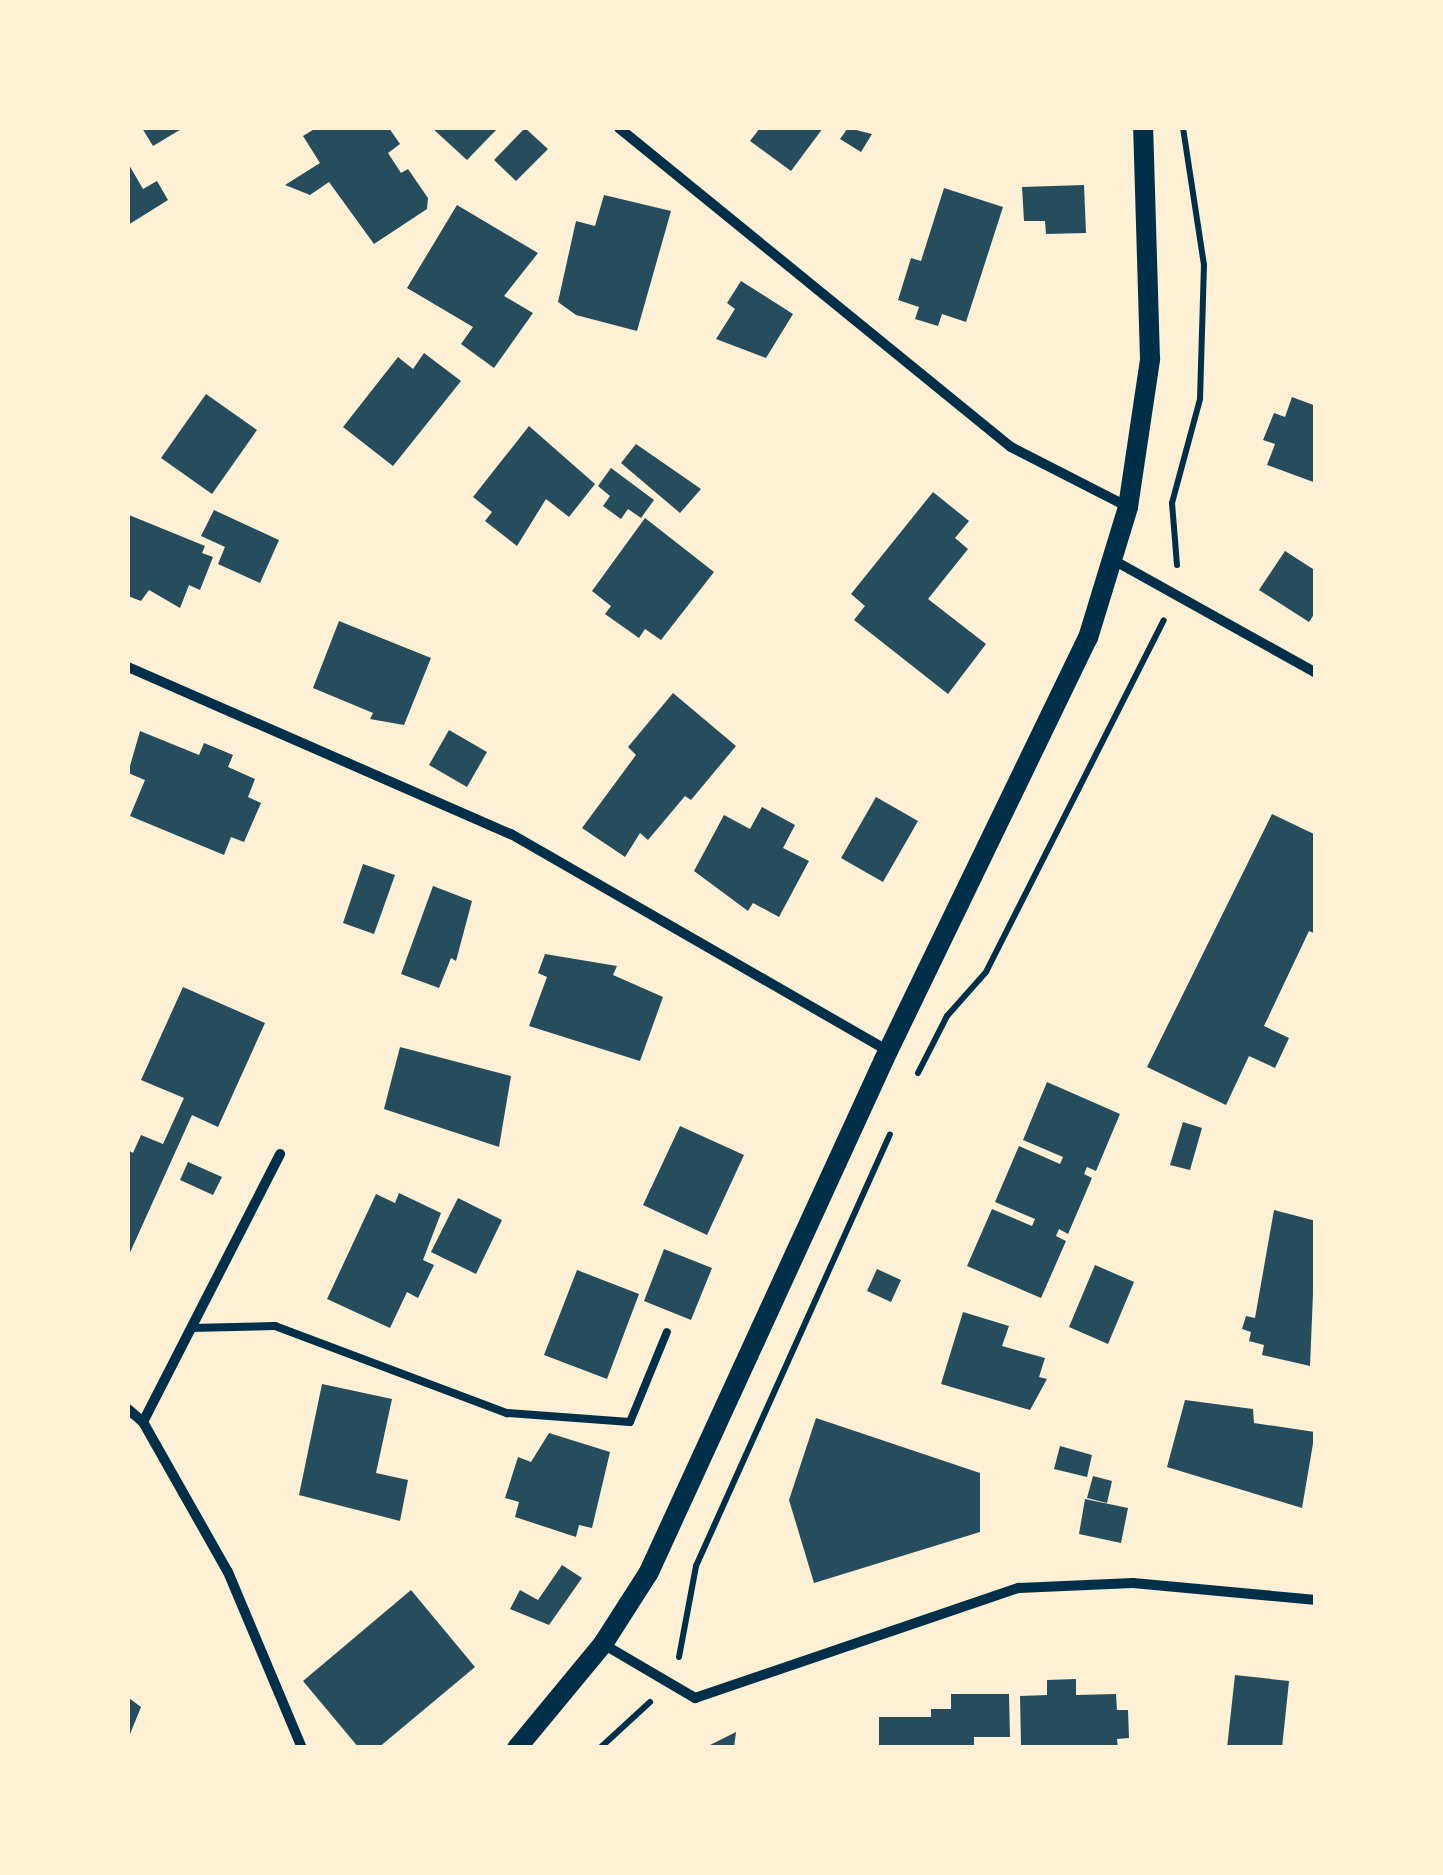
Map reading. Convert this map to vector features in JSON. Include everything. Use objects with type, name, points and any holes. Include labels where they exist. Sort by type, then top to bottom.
[{"type":"main road","points":[[516,1748],[603,1644],[649,1572],[700,1470],[888,1051],[1061,699],[1115,561],[1128,507],[1150,359],[1143,128]]},
{"type":"street","points":[[619,128],[1011,447],[1128,507]]},
{"type":"street","points":[[1115,561],[1316,672]]},
{"type":"street","points":[[128,666],[510,834],[888,1051]]},
{"type":"street","points":[[142,1422],[186,1328],[280,1154]]},
{"type":"street","points":[[128,1409],[142,1422],[228,1572],[302,1748]]},
{"type":"street","points":[[603,1644],[695,1698],[1019,1588],[1133,1583],[1316,1600]]},
{"type":"lane","points":[[186,1328],[275,1326],[507,1413],[630,1422],[667,1332]]},
{"type":"building","points":[[142,128],[183,128],[153,146]]},
{"type":"building","points":[[316,128],[389,128],[400,144],[388,153],[401,173],[408,169],[428,198],[427,209],[374,244],[329,182],[310,195],[285,185],[320,163],[303,136]]},
{"type":"building","points":[[432,128],[498,128],[467,160]]},
{"type":"building","points":[[525,128],[548,149],[516,181],[494,160]]},
{"type":"building","points":[[760,128],[823,128],[791,171],[750,141]]},
{"type":"building","points":[[848,128],[872,134],[861,152],[840,139]]},
{"type":"building","points":[[128,163],[143,189],[157,181],[168,200],[128,225]]},
{"type":"building","points":[[1084,185],[1086,233],[1046,234],[1045,221],[1024,221],[1022,187]]},
{"type":"building","points":[[944,188],[1003,207],[966,322],[942,314],[938,326],[915,319],[919,307],[898,300],[911,258],[921,261]]},
{"type":"building","points":[[604,195],[671,211],[637,331],[576,315],[558,302],[576,221],[595,226]]},
{"type":"building","points":[[457,205],[538,253],[504,296],[533,313],[494,368],[461,344],[473,327],[407,288]]},
{"type":"building","points":[[741,281],[793,314],[766,358],[716,339],[735,309],[727,303]]},
{"type":"building","points":[[424,353],[461,381],[393,466],[343,427],[398,357],[413,369]]},
{"type":"building","points":[[206,394],[257,430],[212,494],[161,458]]},
{"type":"building","points":[[1292,397],[1316,406],[1316,483],[1267,465],[1275,444],[1263,440],[1274,413],[1285,417]]},
{"type":"building","points":[[529,426],[595,484],[569,517],[546,499],[517,546],[485,521],[492,512],[473,497]]},
{"type":"building","points":[[636,444],[701,489],[680,513],[621,463]]},
{"type":"building","points":[[611,468],[654,500],[641,518],[628,509],[621,519],[603,506],[610,496],[598,486]]},
{"type":"building","points":[[933,492],[969,521],[955,538],[968,549],[928,599],[986,644],[948,694],[854,620],[865,606],[851,594]]},
{"type":"building","points":[[214,510],[279,540],[260,583],[218,564],[225,547],[201,536]]},
{"type":"building","points":[[129,515],[205,546],[202,553],[213,557],[200,590],[189,585],[180,608],[149,590],[141,601],[128,596]]},
{"type":"building","points":[[645,518],[714,572],[661,640],[645,629],[639,638],[605,614],[611,606],[592,591]]},
{"type":"building","points":[[1285,551],[1316,571],[1316,611],[1309,622],[1259,590]]},
{"type":"building","points":[[339,621],[431,658],[404,725],[370,719],[373,713],[313,688]]},
{"type":"building","points":[[673,693],[736,746],[691,800],[685,796],[648,840],[640,833],[625,857],[582,828],[636,755],[628,747]]},
{"type":"building","points":[[449,730],[487,752],[467,787],[429,765]]},
{"type":"building","points":[[140,731],[199,755],[204,743],[233,755],[228,767],[255,779],[248,797],[261,803],[244,842],[231,837],[224,855],[130,816],[145,780],[128,773]]},
{"type":"building","points":[[876,797],[918,821],[883,882],[841,858]]},
{"type":"building","points":[[762,807],[795,825],[783,848],[809,861],[779,917],[753,903],[748,911],[694,871],[724,815],[750,829]]},
{"type":"building","points":[[1272,814],[1316,835],[1316,934],[1309,931],[1264,1026],[1289,1038],[1275,1068],[1249,1056],[1226,1105],[1147,1067]]},
{"type":"building","points":[[363,864],[395,875],[374,934],[343,923]]},
{"type":"building","points":[[433,886],[472,901],[456,961],[451,958],[439,988],[401,974]]},
{"type":"building","points":[[545,954],[617,966],[613,975],[663,997],[640,1061],[529,1026],[547,977],[538,973]]},
{"type":"building","points":[[183,987],[265,1023],[218,1127],[192,1115],[128,1257],[128,1150],[133,1153],[141,1135],[163,1144],[184,1098],[141,1080]]},
{"type":"building","points":[[400,1047],[511,1076],[499,1147],[384,1109]]},
{"type":"building","points":[[1047,1082],[1120,1114],[1096,1171],[1087,1167],[1084,1174],[1092,1178],[1068,1234],[1059,1229],[1056,1236],[1066,1241],[1041,1298],[967,1266],[992,1209],[1032,1226],[1035,1219],[995,1202],[1019,1146],[1060,1164],[1063,1157],[1023,1140]]},
{"type":"building","points":[[1183,1122],[1202,1128],[1190,1170],[1170,1165]]},
{"type":"building","points":[[680,1126],[744,1155],[707,1235],[643,1205]]},
{"type":"building","points":[[188,1162],[222,1177],[213,1195],[180,1180]]},
{"type":"building","points":[[399,1193],[441,1213],[423,1260],[434,1265],[418,1298],[407,1292],[390,1328],[327,1299],[376,1194],[395,1203]]},
{"type":"building","points":[[458,1198],[502,1220],[476,1274],[431,1252]]},
{"type":"building","points":[[1274,1210],[1316,1221],[1310,1366],[1262,1355],[1264,1345],[1249,1341],[1251,1332],[1242,1329],[1246,1316],[1255,1318]]},
{"type":"building","points":[[664,1249],[712,1268],[691,1320],[644,1301]]},
{"type":"building","points":[[1095,1265],[1134,1282],[1108,1344],[1069,1327]]},
{"type":"building","points":[[877,1269],[901,1280],[891,1302],[867,1291]]},
{"type":"building","points":[[577,1270],[639,1294],[607,1379],[544,1355]]},
{"type":"building","points":[[963,1312],[1009,1326],[1002,1346],[1045,1358],[1039,1377],[1047,1379],[1030,1410],[941,1384]]},
{"type":"building","points":[[322,1384],[392,1399],[376,1473],[408,1480],[400,1521],[299,1495]]},
{"type":"building","points":[[1185,1400],[1253,1409],[1254,1423],[1315,1432],[1302,1508],[1167,1467]]},
{"type":"building","points":[[816,1418],[980,1473],[980,1532],[814,1583],[789,1500]]},
{"type":"building","points":[[549,1433],[610,1452],[592,1528],[579,1525],[576,1537],[515,1517],[519,1502],[505,1498],[518,1457],[531,1462]]},
{"type":"building","points":[[1060,1446],[1092,1455],[1087,1477],[1054,1469]]},
{"type":"building","points":[[1093,1476],[1112,1481],[1107,1503],[1087,1498]]},
{"type":"building","points":[[1085,1499],[1128,1508],[1121,1543],[1079,1534]]},
{"type":"building","points":[[562,1565],[582,1578],[549,1625],[510,1609],[520,1590],[538,1600]]},
{"type":"building","points":[[411,1590],[475,1667],[378,1748],[359,1748],[303,1681]]},
{"type":"building","points":[[1235,1675],[1289,1681],[1282,1748],[1227,1748]]},
{"type":"building","points":[[1076,1679],[1076,1695],[1116,1694],[1117,1710],[1128,1710],[1129,1738],[1117,1739],[1118,1748],[1021,1745],[1020,1696],[1047,1695],[1047,1680]]},
{"type":"building","points":[[951,1694],[1009,1694],[1010,1737],[974,1737],[974,1748],[879,1748],[879,1717],[931,1717],[931,1709],[951,1709]]},
{"type":"building","points":[[129,1698],[141,1707],[128,1739],[128,1702]]},
{"type":"building","points":[[736,1732],[734,1748],[704,1748]]}]
